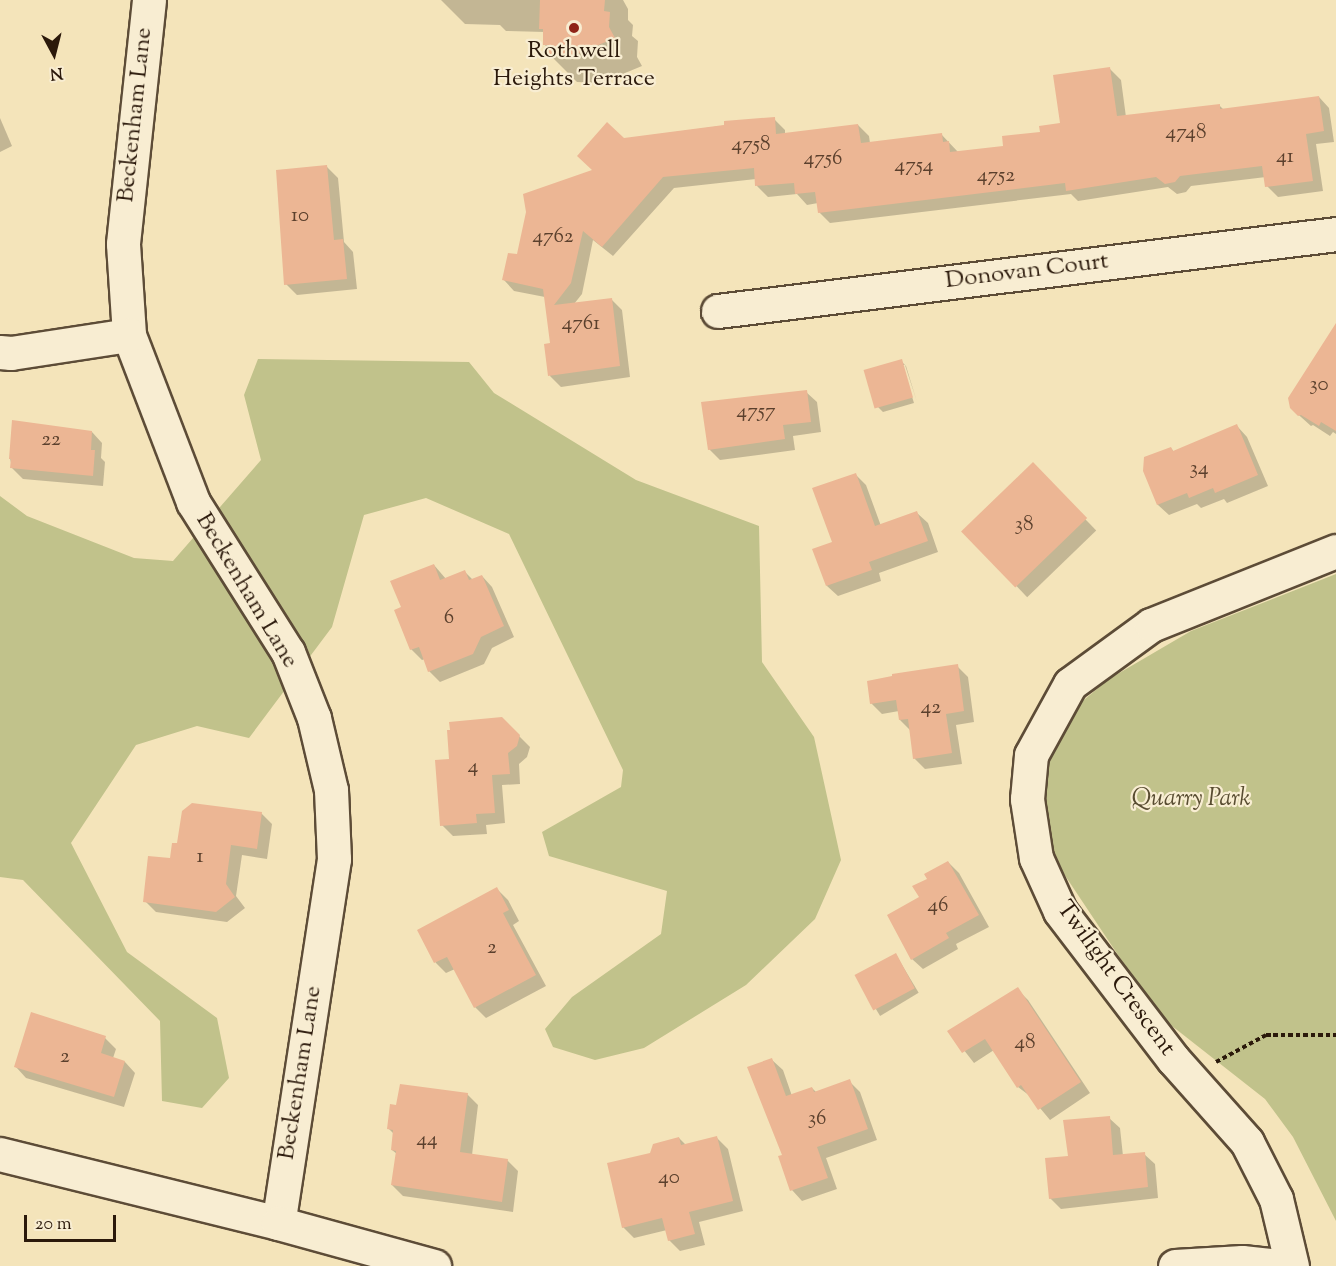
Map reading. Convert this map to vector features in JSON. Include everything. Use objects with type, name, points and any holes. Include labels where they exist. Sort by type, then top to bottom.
[{"type":"street","name":"Beckenham Lane","points":[[148,0],[123,244],[129,335],[193,502],[288,652],[314,718],[331,790],[334,859],[278,1223]]},
{"type":"street","name":"Donovan Court","points":[[718,311],[1336,234]]},
{"type":"street","points":[[0,352],[11,353],[129,335]]},
{"type":"street","name":"Twilight Crescent","points":[[1292,1266],[1276,1199],[1247,1142],[1189,1077],[1060,911],[1036,858],[1027,799],[1030,755],[1070,684],[1151,625],[1336,551]]},
{"type":"street","points":[[0,1154],[278,1223],[434,1266]]},
{"type":"street","points":[[1175,1266],[1242,1262],[1280,1266]]},
{"type":"path","points":[[1189,1077],[1266,1035],[1336,1035]]},
{"type":"green space","points":[[258,359],[469,362],[494,393],[636,480],[759,526],[762,662],[814,737],[841,860],[815,919],[746,985],[644,1048],[595,1060],[553,1047],[545,1029],[572,997],[661,934],[667,891],[549,856],[542,832],[621,787],[623,770],[509,534],[426,498],[364,515],[332,627],[249,738],[197,726],[136,745],[71,843],[127,952],[217,1018],[229,1078],[202,1108],[162,1101],[160,1021],[23,880],[0,877],[0,496],[27,516],[134,558],[173,561],[261,460],[244,395]]},
{"type":"green space","name":"Quarry Park","points":[[1336,574],[1336,1221],[1293,1137],[1265,1099],[1158,1015],[1062,871],[1045,831],[1046,778],[1054,737],[1079,704],[1109,679],[1191,631]]},
{"type":"building","name":"Rothwell Heights Terrace","points":[[540,0],[605,0],[604,11],[610,12],[609,27],[615,38],[572,56],[547,55],[548,45],[543,45],[543,29],[539,29]]},
{"type":"building","points":[[1110,67],[1117,116],[1220,104],[1220,109],[1319,96],[1324,131],[1306,134],[1313,181],[1265,187],[1262,166],[1180,176],[1175,182],[1165,184],[1156,177],[1066,191],[1065,183],[818,213],[815,192],[795,194],[794,183],[755,186],[754,168],[663,177],[602,247],[583,231],[571,283],[554,305],[612,298],[620,366],[548,376],[544,344],[550,343],[543,289],[502,280],[508,253],[517,254],[526,212],[523,194],[592,170],[577,156],[607,122],[624,138],[724,125],[724,121],[775,117],[776,134],[858,124],[861,143],[942,133],[943,142],[949,141],[950,152],[1003,146],[1002,136],[1040,132],[1039,126],[1060,123],[1053,75]]},
{"type":"building","points":[[327,165],[334,240],[343,239],[347,279],[284,285],[276,170]]},
{"type":"building","points":[[1336,323],[1336,431],[1321,422],[1319,426],[1301,415],[1298,416],[1290,408],[1288,398]]},
{"type":"building","points":[[902,359],[913,397],[875,408],[864,370]]},
{"type":"building","points":[[807,390],[811,422],[783,425],[785,439],[708,450],[701,402]]},
{"type":"building","points":[[12,420],[92,431],[91,450],[95,450],[93,476],[10,468]]},
{"type":"building","points":[[1237,424],[1258,475],[1215,493],[1213,488],[1189,498],[1187,493],[1157,505],[1143,471],[1144,457],[1171,447],[1173,451]]},
{"type":"building","points":[[1033,462],[1087,518],[1015,588],[961,531]]},
{"type":"building","points":[[856,473],[875,526],[917,511],[928,541],[869,562],[872,570],[826,586],[812,549],[832,542],[812,488]]},
{"type":"building","points":[[434,564],[440,580],[465,570],[469,580],[482,575],[504,626],[481,637],[473,654],[428,672],[419,647],[410,650],[394,610],[401,607],[390,581]]},
{"type":"building","points":[[958,664],[964,711],[946,714],[952,753],[913,759],[908,719],[899,720],[896,700],[870,704],[867,681],[892,676],[892,674]]},
{"type":"building","points":[[502,717],[520,735],[517,746],[508,753],[510,774],[492,775],[495,813],[476,814],[477,823],[440,826],[435,760],[449,759],[447,730],[450,730],[449,722]]},
{"type":"building","points":[[192,803],[262,812],[257,849],[231,845],[226,884],[235,897],[216,912],[143,902],[148,856],[170,858],[172,843],[177,843],[182,811]]},
{"type":"building","points":[[948,861],[979,915],[946,933],[949,938],[911,960],[887,915],[919,897],[912,886],[927,879],[924,874]]},
{"type":"building","points":[[497,887],[509,910],[503,913],[536,975],[474,1008],[447,957],[434,963],[417,930]]},
{"type":"building","points":[[896,953],[915,988],[873,1010],[855,975]]},
{"type":"building","points":[[1018,987],[1081,1082],[1038,1110],[1021,1085],[1017,1088],[985,1039],[962,1053],[947,1031]]},
{"type":"building","points":[[31,1012],[106,1036],[101,1053],[125,1061],[114,1097],[14,1067]]},
{"type":"building","points":[[772,1058],[786,1096],[812,1087],[814,1092],[850,1079],[868,1129],[817,1147],[828,1178],[790,1191],[778,1156],[782,1155],[747,1067]]},
{"type":"building","points":[[400,1084],[468,1093],[460,1152],[508,1159],[502,1202],[391,1185],[396,1151],[391,1150],[393,1130],[387,1129],[390,1104],[396,1105]]},
{"type":"building","points":[[1110,1116],[1113,1155],[1145,1152],[1148,1187],[1049,1199],[1045,1158],[1068,1156],[1063,1120]]},
{"type":"building","points":[[717,1136],[733,1201],[689,1212],[695,1234],[668,1241],[662,1218],[622,1228],[607,1163],[650,1153],[653,1144],[679,1137],[681,1145]]},
{"type":"place","name":"Rothwell Heights Terrace","points":[[574,28]]}]
